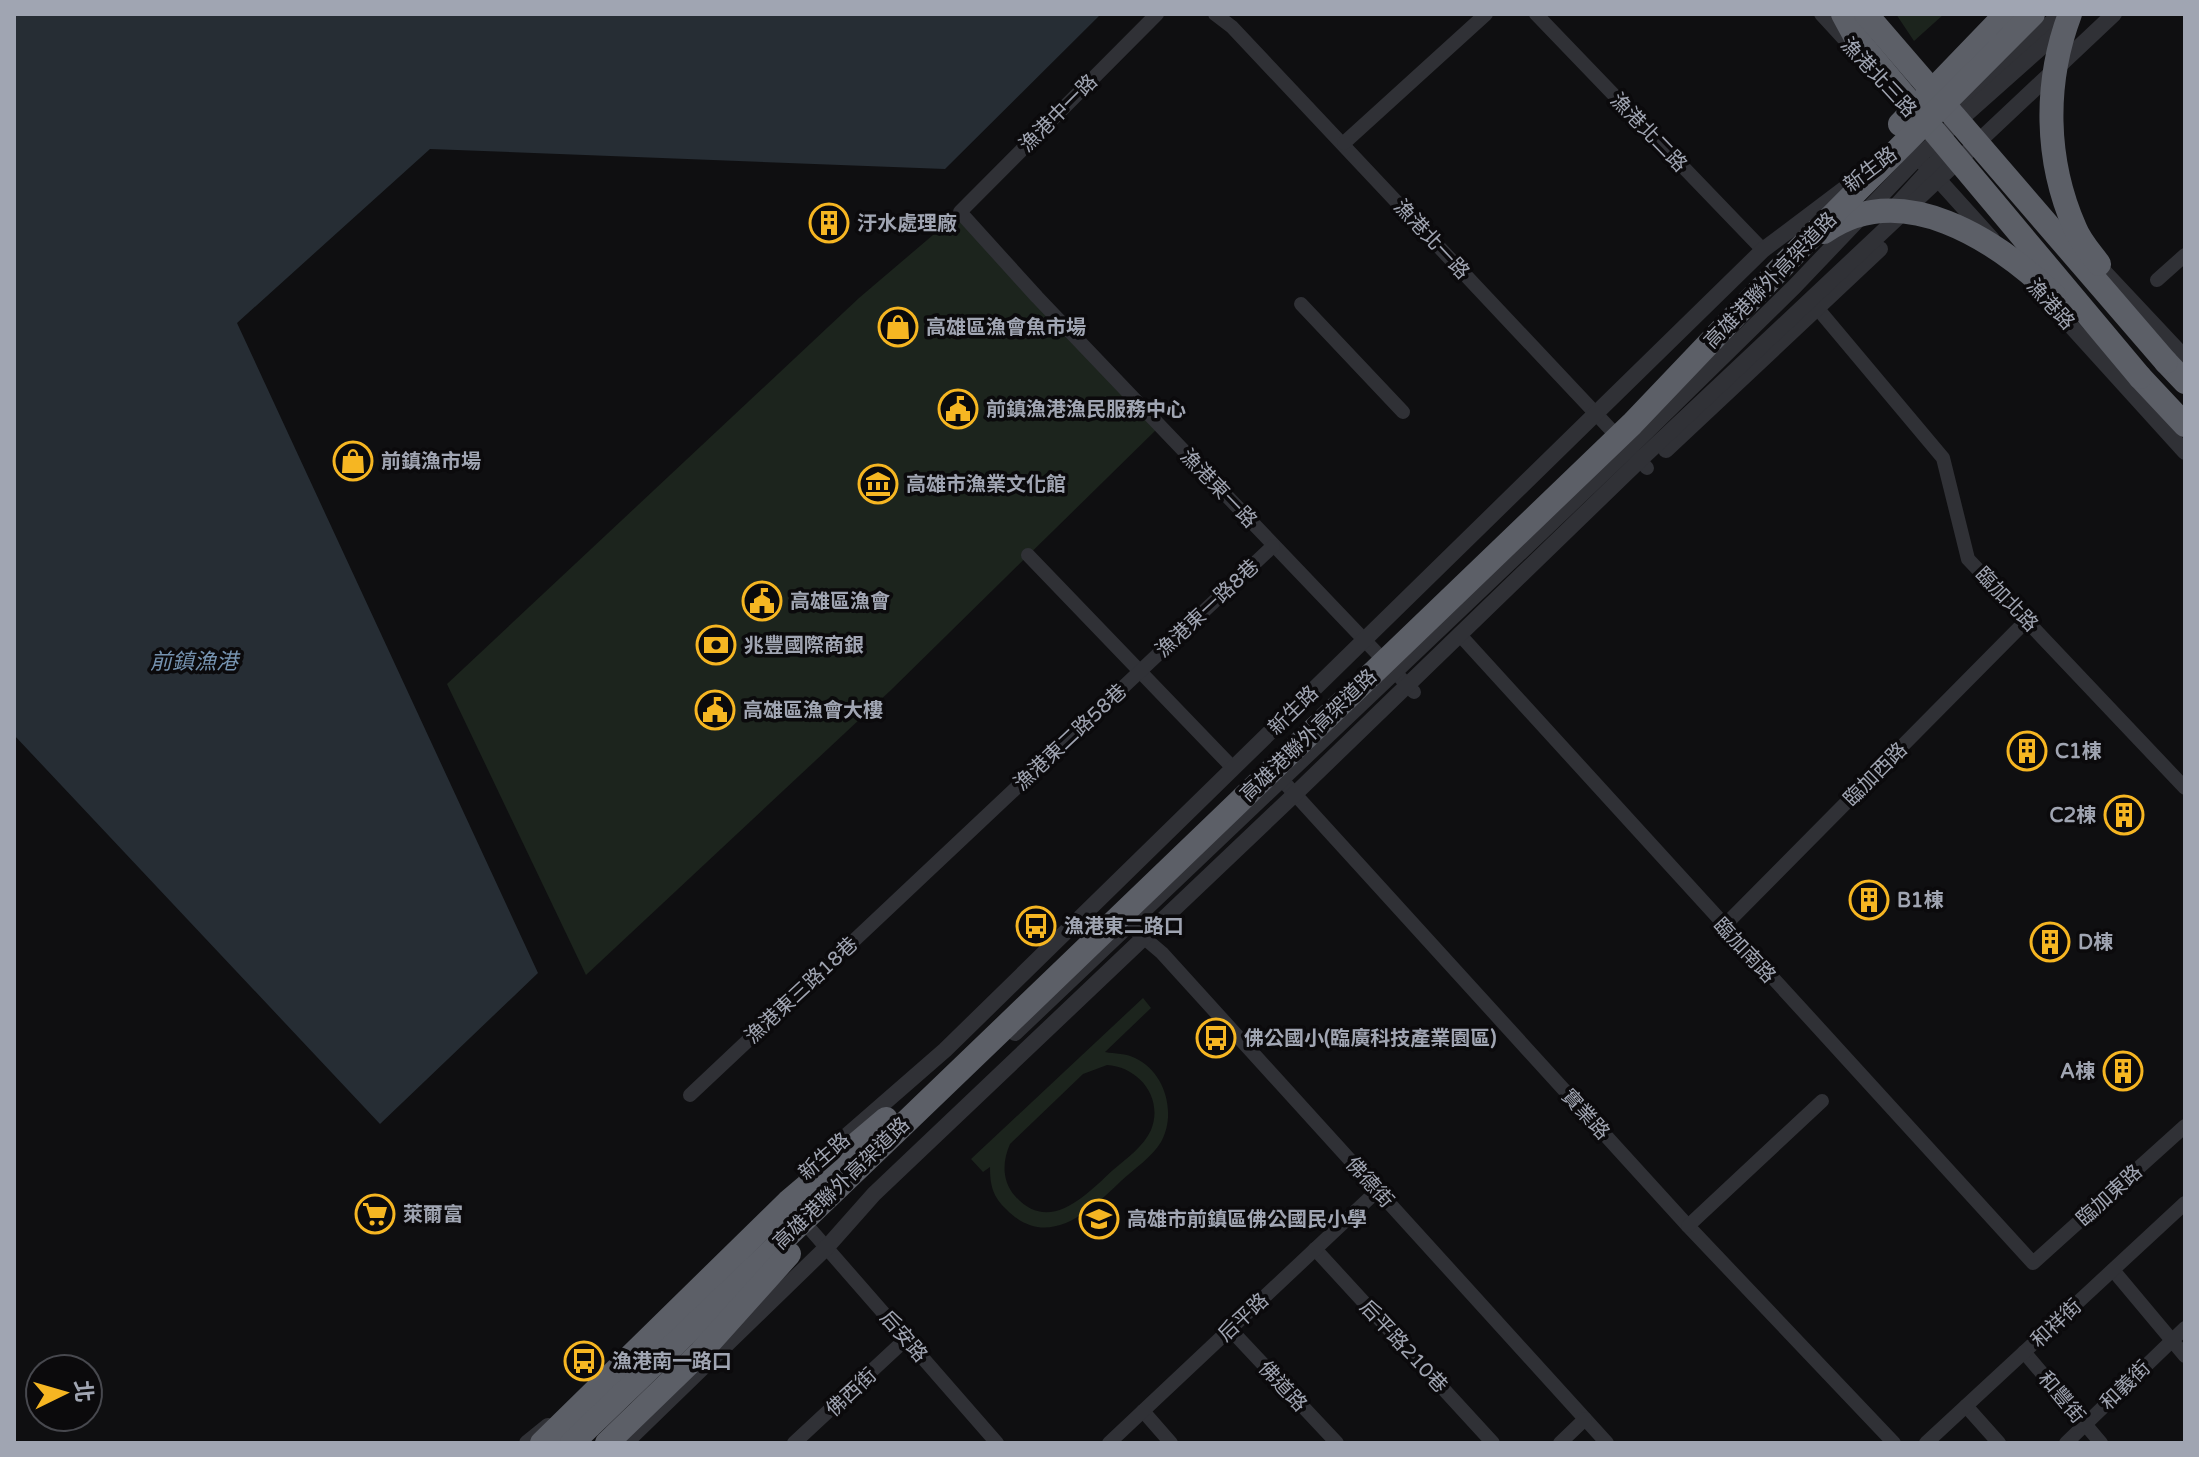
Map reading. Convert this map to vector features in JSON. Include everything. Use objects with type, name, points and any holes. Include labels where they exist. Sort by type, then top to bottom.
[{"type":"highway","points":[[1843,14],[1856,38],[2140,377]]},
{"type":"highway","points":[[1866,14],[2176,360]]},
{"type":"highway","name":"高雄港聯外高架道路","points":[[572,1443],[1622,411],[2006,14]]},
{"type":"highway","name":"高雄港聯外高架道路","points":[[926,1094],[1632,424],[1795,253],[2033,14]]},
{"type":"highway","points":[[2070,14],[2060,39],[2050,100],[2051,133],[2075,229],[2176,360],[2185,382]]},
{"type":"highway","points":[[1795,253],[1831,227],[1863,214],[1894,211],[1935,217],[1970,232],[2028,270],[2140,377],[2185,425]]},
{"type":"highway","points":[[547,1438],[788,1202],[926,1094]]},
{"type":"highway","points":[[604,1440],[701,1352],[926,1094]]},
{"type":"street","name":"漁港中一路","points":[[960,212],[1157,14]]},
{"type":"street","name":"漁港北一路","points":[[1215,14],[1344,143],[1639,459]]},
{"type":"street","points":[[1344,143],[1486,14]]},
{"type":"street","name":"漁港北二路","points":[[1536,14],[1763,250]]},
{"type":"street","name":"漁港北三路","points":[[1821,14],[1931,134]]},
{"type":"street","name":"新生路","points":[[1958,112],[2061,14]]},
{"type":"street","name":"新生路","points":[[527,1443],[547,1438],[573,1397],[779,1195],[945,1050],[1763,250],[1931,134],[2079,14]]},
{"type":"street","name":"新生路","points":[[1985,144],[2114,14]]},
{"type":"street","name":"新生路","points":[[604,1440],[623,1407],[1283,781],[1464,638],[1639,459],[1795,286],[1933,174],[1985,144],[2127,14]]},
{"type":"street","points":[[1958,112],[2176,360]]},
{"type":"street","name":"新生路","points":[[625,1443],[827,1247],[874,1194],[1298,798],[1406,684],[1639,459],[1814,304],[1933,174],[1931,134]]},
{"type":"street","name":"新生路","points":[[1814,304],[1933,174]]},
{"type":"street","name":"漁港路","points":[[1933,174],[2185,452]]},
{"type":"street","name":"漁港東一路","points":[[960,212],[1406,684]]},
{"type":"street","points":[[2157,280],[2185,255]]},
{"type":"street","points":[[1301,304],[1403,412]]},
{"type":"street","name":"臨加北路","points":[[1814,304],[1943,458],[1968,559],[2185,788]]},
{"type":"street","name":"漁港東一路8巷","points":[[1141,671],[1273,546]]},
{"type":"street","points":[[1028,555],[1233,768]]},
{"type":"street","name":"臨加西路","points":[[1723,927],[2027,620]]},
{"type":"street","name":"臨加南路","points":[[1464,638],[1723,927],[2033,1263]]},
{"type":"street","name":"漁港東二路58巷","points":[[912,886],[1141,671]]},
{"type":"street","name":"實業路","points":[[1283,781],[1688,1226],[1894,1443]]},
{"type":"street","name":"漁港東三路18巷","points":[[690,1095],[912,886]]},
{"type":"street","name":"佛德街","points":[[1129,925],[1147,940],[1607,1443]]},
{"type":"street","points":[[1688,1226],[1822,1101]]},
{"type":"street","name":"臨加東路","points":[[2033,1263],[2185,1126]]},
{"type":"street","name":"后平路","points":[[1109,1443],[1377,1191]]},
{"type":"street","name":"和祥街","points":[[1927,1443],[2185,1203]]},
{"type":"street","name":"后安路","points":[[811,1230],[997,1443]]},
{"type":"street","name":"后平路210巷","points":[[1315,1249],[1493,1443]]},
{"type":"street","points":[[2113,1270],[2185,1356]]},
{"type":"street","name":"和義街","points":[[2066,1443],[2185,1328]]},
{"type":"street","name":"佛道路","points":[[1230,1329],[1337,1443]]},
{"type":"street","name":"佛西街","points":[[794,1443],[906,1339]]},
{"type":"street","name":"和豐街","points":[[2024,1352],[2101,1443]]},
{"type":"street","points":[[573,1397],[589,1415],[604,1440]]},
{"type":"street","points":[[1966,1406],[1999,1443]]},
{"type":"street","points":[[547,1438],[589,1415],[623,1407]]},
{"type":"street","points":[[1143,1411],[1171,1443]]},
{"type":"street","points":[[1560,1443],[1585,1419]]},
{"type":"shaded area","points":[[1896,14],[1944,14],[1914,41]]},
{"type":"shaded area","points":[[960,212],[1160,426],[891,690],[586,975],[447,684],[859,298]]},
{"type":"shaded area","points":[[1143,998],[1151,1008],[1105,1052],[1135,1058],[1145,1064],[1161,1083],[1168,1106],[1166,1131],[1148,1158],[1096,1204],[1068,1222],[1053,1227],[1022,1222],[1007,1210],[993,1191],[990,1167],[983,1172],[971,1159]],"holes":[[[1107,1065],[1119,1067],[1138,1078],[1151,1096],[1154,1118],[1148,1136],[1091,1190],[1067,1207],[1054,1212],[1041,1212],[1028,1207],[1015,1196],[1006,1178],[1005,1164],[1010,1144],[1083,1074]]]},
{"type":"water","name":"前鎮漁港","points":[[14,14],[1101,14],[945,169],[430,149],[237,323],[538,973],[380,1124],[14,735]]},
{"type":"place","name":"汙水處理廠","points":[[829,223]]},
{"type":"place","name":"高雄區漁會魚市場","points":[[898,327]]},
{"type":"place","name":"前鎮漁港漁民服務中心","points":[[958,409]]},
{"type":"place","name":"前鎮漁市場","points":[[353,461]]},
{"type":"place","name":"高雄市漁業文化館","points":[[878,484]]},
{"type":"place","name":"高雄區漁會","points":[[762,601]]},
{"type":"place","name":"兆豐國際商銀","points":[[716,645]]},
{"type":"place","name":"高雄區漁會大樓","points":[[715,710]]},
{"type":"place","name":"C1棟","points":[[2027,751]]},
{"type":"place","name":"C2棟","points":[[2124,815]]},
{"type":"place","name":"B1棟","points":[[1869,900]]},
{"type":"place","name":"漁港東二路口","points":[[1036,926]]},
{"type":"place","name":"D棟","points":[[2050,942]]},
{"type":"place","name":"佛公國小(臨廣科技產業園區)","points":[[1216,1038]]},
{"type":"place","name":"A棟","points":[[2123,1071]]},
{"type":"place","name":"萊爾富","points":[[375,1214]]},
{"type":"place","name":"高雄市前鎮區佛公國民小學","points":[[1099,1219]]},
{"type":"place","name":"漁港南一路口","points":[[584,1361]]}]
